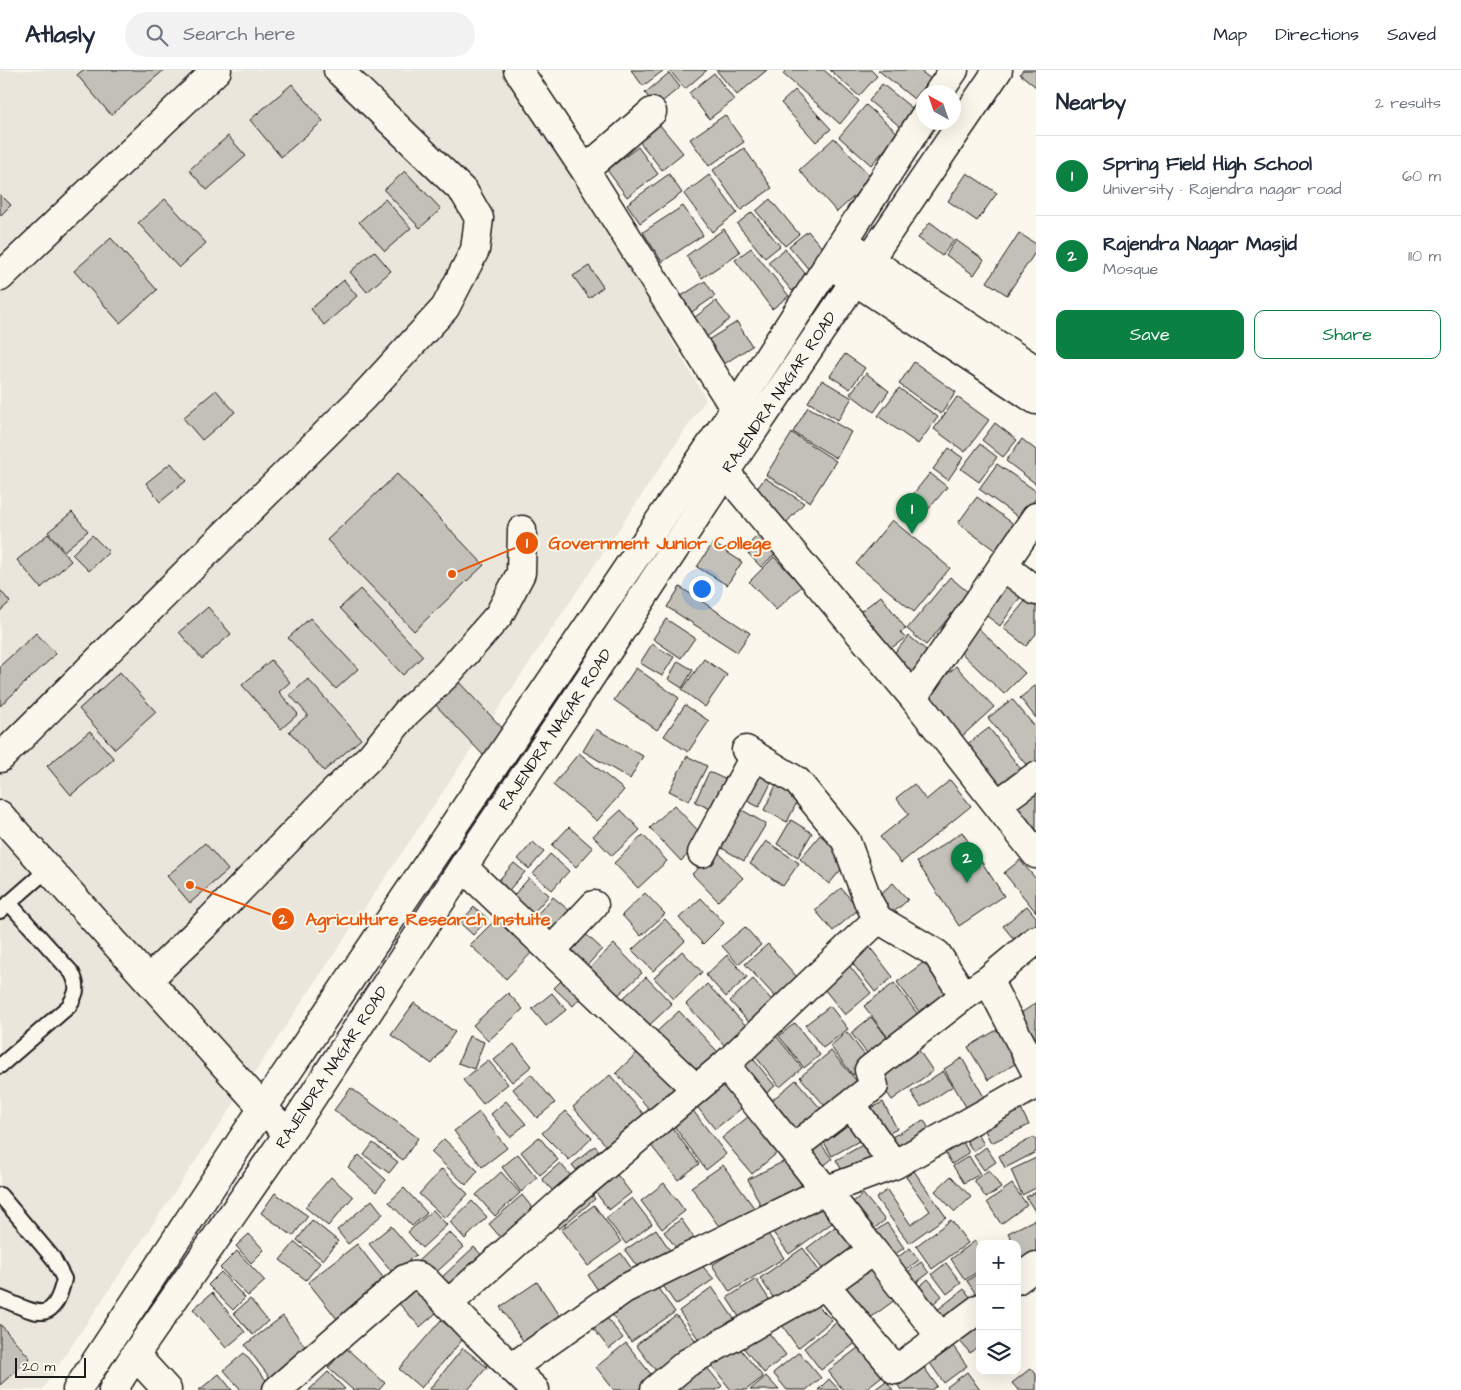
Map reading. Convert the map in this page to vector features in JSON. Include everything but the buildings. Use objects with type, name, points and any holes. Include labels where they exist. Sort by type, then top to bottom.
[{"type":"street","points":[[0,278],[217,70]]},
{"type":"street","points":[[0,758],[363,397],[445,308],[475,250],[479,218],[464,192],[338,70]]},
{"type":"street","points":[[518,70],[585,170],[735,409]]},
{"type":"street","points":[[944,85],[954,70]]},
{"type":"street","name":"RAJENDRA NAGAR ROAD","points":[[113,1390],[288,1134],[725,472],[998,70]]},
{"type":"street","points":[[585,170],[652,112]]},
{"type":"street","name":"RAJENDRA NAGAR ROAD","points":[[76,1390],[263,1108],[735,409],[916,129]]},
{"type":"street","points":[[844,241],[862,270],[897,294],[1036,400]]},
{"type":"street","points":[[828,264],[862,270]]},
{"type":"street","points":[[897,294],[1036,370]]},
{"type":"street","points":[[725,472],[913,697],[1036,854]]},
{"type":"street","points":[[913,697],[1036,517]]},
{"type":"street","points":[[149,979],[211,919],[371,756],[406,713],[447,674],[499,615],[521,573],[522,530]]},
{"type":"street","points":[[1003,566],[1036,591]]},
{"type":"street","points":[[702,853],[751,753],[797,781],[846,841],[868,901],[878,919],[937,954],[964,996]]},
{"type":"street","points":[[998,804],[1036,776]]},
{"type":"street","points":[[0,815],[288,1134]]},
{"type":"street","points":[[463,867],[696,1089]]},
{"type":"street","points":[[551,951],[594,904]]},
{"type":"street","points":[[448,1304],[564,1200],[725,1064],[878,919]]},
{"type":"street","points":[[793,1148],[874,1086],[869,1070],[964,996],[988,980],[1036,940]]},
{"type":"street","points":[[988,980],[1036,1072]]},
{"type":"street","points":[[725,1064],[941,1337]]},
{"type":"street","points":[[511,1368],[624,1289],[824,1191],[894,1165],[1036,1084]]},
{"type":"street","points":[[851,1104],[894,1165]]},
{"type":"street","points":[[655,1390],[687,1363],[826,1285],[872,1251]]},
{"type":"street","points":[[1021,1277],[1036,1266]]},
{"type":"street","points":[[277,1390],[413,1275],[419,1276],[426,1281],[535,1390]]},
{"type":"street","points":[[826,1285],[896,1370],[976,1311]]},
{"type":"street","points":[[135,1356],[167,1390]]},
{"type":"lane","points":[[0,1066],[69,1006],[77,993],[77,984],[72,973],[4,907],[48,869]]},
{"type":"lane","points":[[0,1195],[53,1258],[64,1279],[57,1303],[49,1311],[38,1313],[0,1298]]},
{"type":"shaded area","points":[[0,70],[515,70],[706,399],[42,1390],[0,1390]]},
{"type":"place","name":"Spring Field High School","points":[[912,534]]},
{"type":"place","name":"Government Junior College","points":[[452,574]]},
{"type":"place","name":"Rajendra Nagar Masjid","points":[[967,883]]},
{"type":"place","name":"Agriculture Research Instuite","points":[[190,885]]}]
